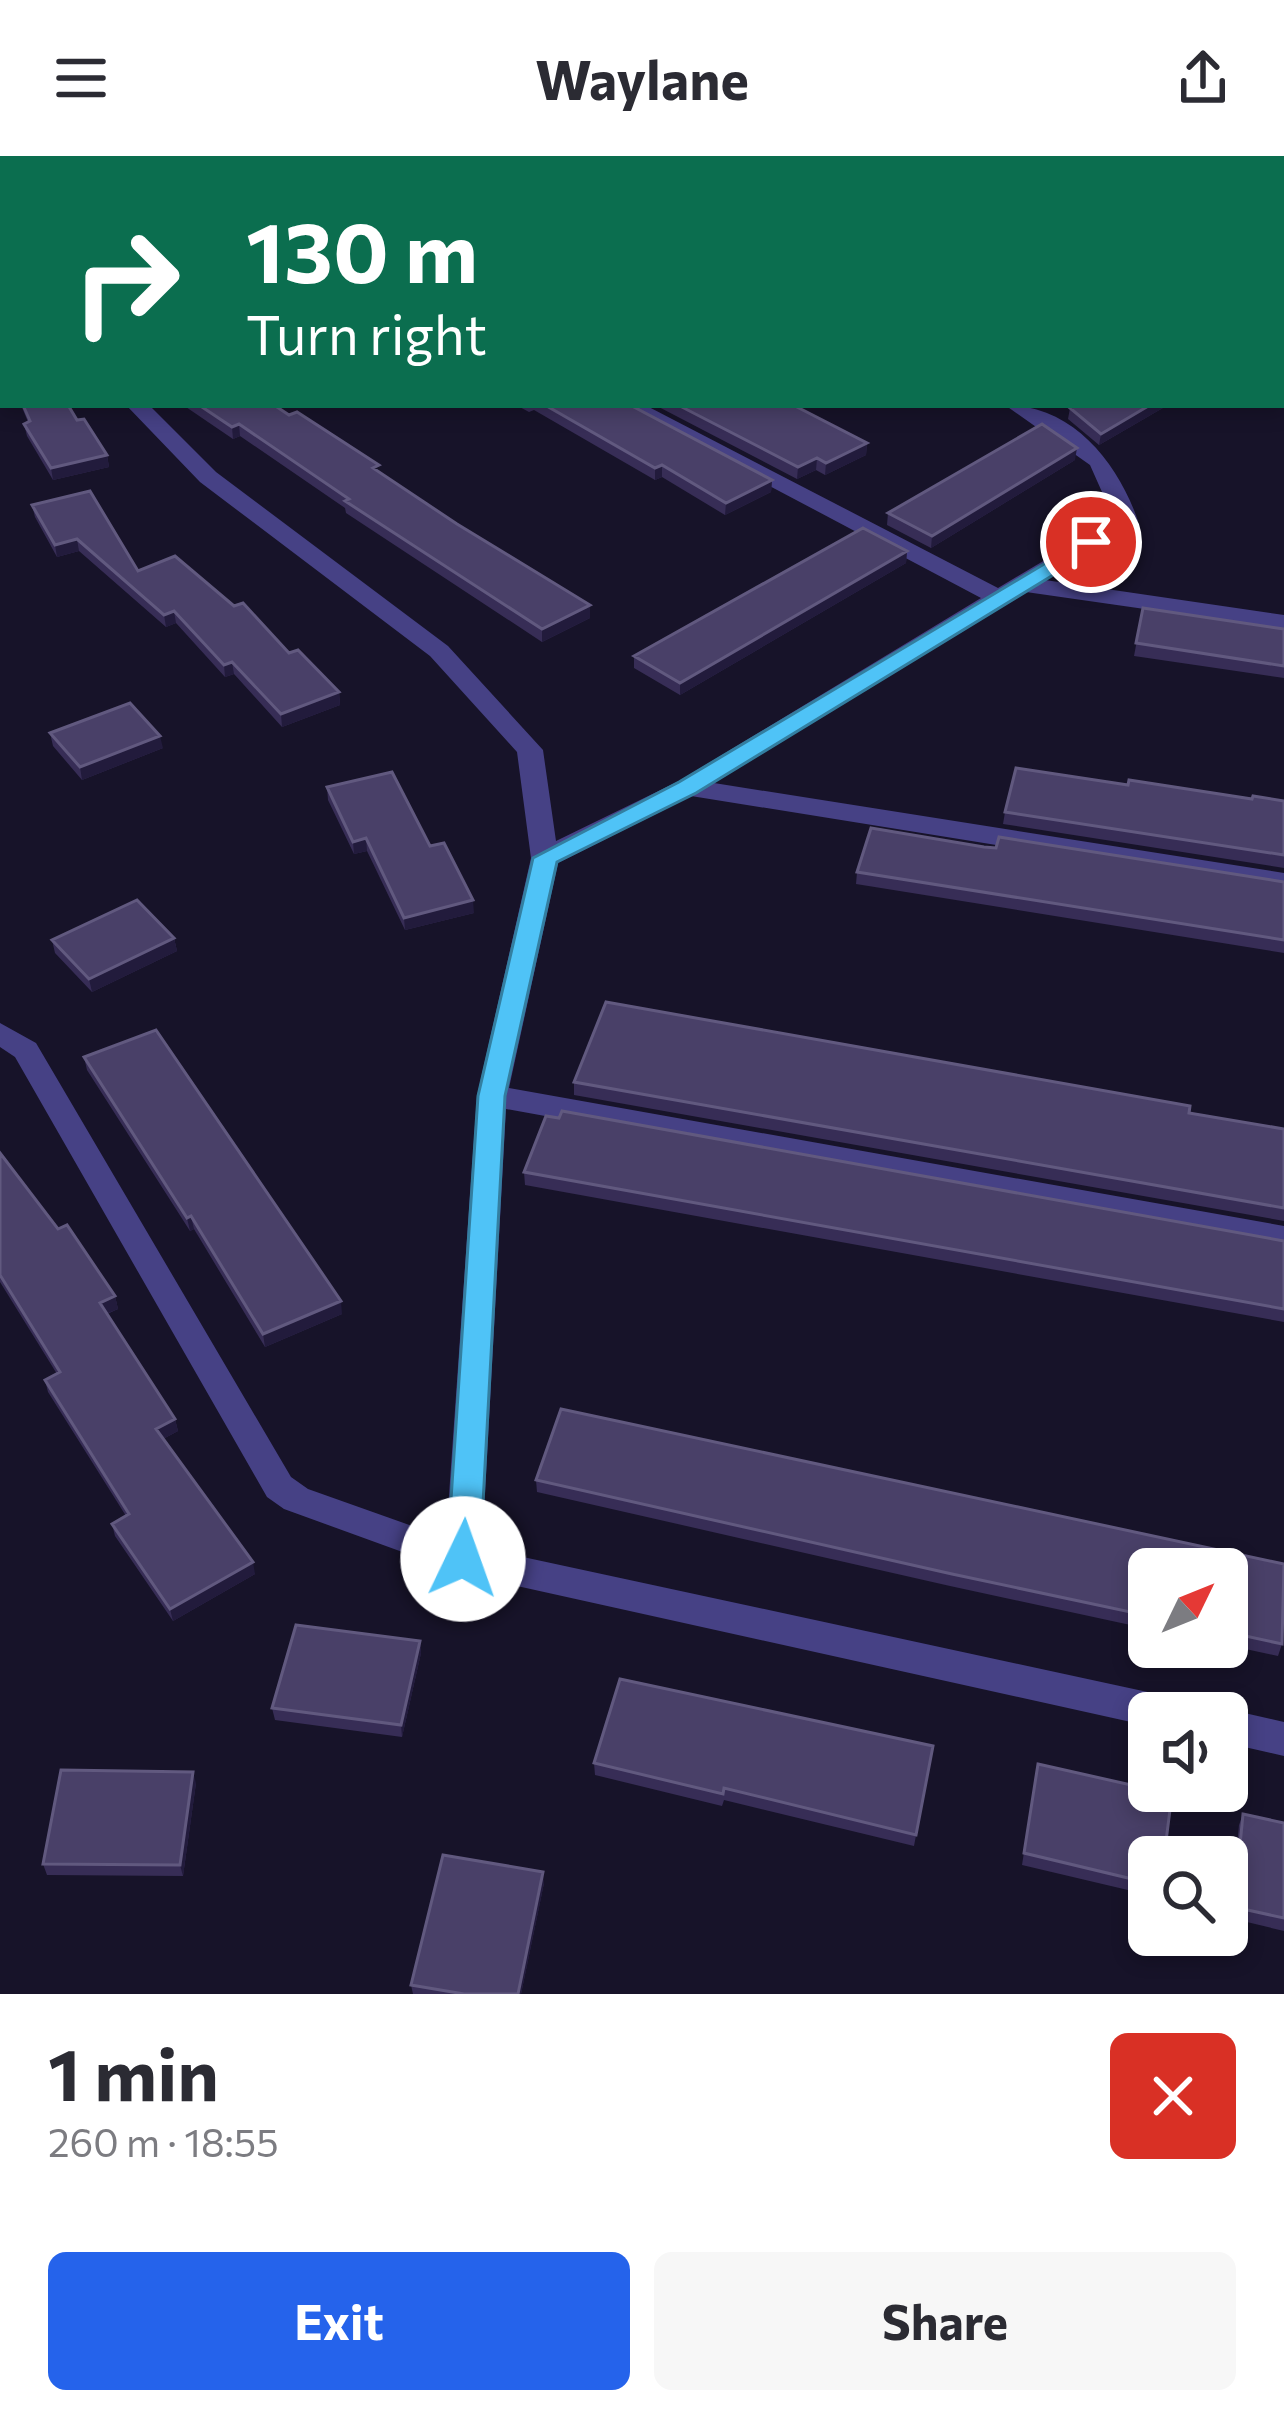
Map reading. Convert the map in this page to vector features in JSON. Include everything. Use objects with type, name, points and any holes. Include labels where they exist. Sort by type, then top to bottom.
[{"type":"street","points":[[140,408],[208,476],[440,651],[530,750],[545,858],[492,1096],[463,1559]]},
{"type":"street","points":[[634,408],[1010,591],[1284,622]]},
{"type":"street","points":[[545,858],[688,788],[1126,521],[1115,482],[1099,457],[1021,408]]},
{"type":"street","points":[[688,788],[1284,882]]},
{"type":"street","points":[[0,1033],[26,1050],[279,1487],[296,1499],[463,1559],[1128,1705]]},
{"type":"street","points":[[492,1096],[1284,1238]]},
{"type":"street","points":[[1248,1731],[1284,1739]]},
{"type":"building","points":[[24,408],[70,408],[77,420],[84,419],[107,455],[51,468],[24,424],[30,421]]},
{"type":"building","points":[[204,408],[297,412],[379,465],[373,468],[457,524],[590,605],[542,629],[345,501],[349,499],[239,424],[232,427]]},
{"type":"building","points":[[550,408],[636,408],[772,480],[726,503],[662,465],[655,468]]},
{"type":"building","points":[[684,408],[799,408],[867,443],[826,463],[817,458],[798,467]]},
{"type":"building","points":[[1070,408],[1145,408],[1101,434]]},
{"type":"building","points":[[1042,424],[1077,448],[932,536],[888,513]]},
{"type":"building","points":[[90,491],[138,571],[175,556],[234,606],[243,603],[289,653],[298,650],[339,692],[281,714],[232,662],[224,665],[174,611],[164,615],[77,539],[55,545],[32,505]]},
{"type":"building","points":[[863,528],[907,551],[680,683],[634,656]]},
{"type":"building","points":[[1143,608],[1284,629],[1284,666],[1136,643]]},
{"type":"building","points":[[130,703],[160,736],[80,767],[50,733]]},
{"type":"building","points":[[1016,768],[1284,801],[1284,855],[1005,812]]},
{"type":"building","points":[[392,772],[430,846],[444,843],[473,900],[404,918],[366,838],[353,842],[327,787]]},
{"type":"building","points":[[871,828],[996,848],[999,837],[1284,882],[1284,940],[857,872]]},
{"type":"building","points":[[137,900],[174,938],[89,979],[52,940]]},
{"type":"building","points":[[606,1002],[1190,1106],[1189,1113],[1284,1129],[1284,1208],[574,1082]]},
{"type":"building","points":[[156,1030],[341,1301],[263,1334],[84,1057]]},
{"type":"building","points":[[562,1111],[1284,1241],[1284,1309],[524,1172],[546,1116],[559,1118]]},
{"type":"building","points":[[0,1153],[58,1229],[67,1225],[115,1296],[100,1303],[175,1419],[156,1429],[253,1562],[170,1609],[112,1524],[129,1514],[45,1380],[60,1372],[0,1275]]},
{"type":"building","points":[[561,1409],[1209,1548],[1128,1548],[1128,1612],[536,1480]]},
{"type":"building","points":[[1248,1556],[1284,1564],[1282,1644],[1248,1637]]},
{"type":"building","points":[[296,1625],[420,1641],[401,1725],[272,1708]]},
{"type":"building","points":[[620,1679],[933,1746],[916,1835],[724,1788],[723,1794],[594,1763]]},
{"type":"building","points":[[1038,1764],[1128,1784],[1128,1812],[1170,1812],[1167,1836],[1128,1836],[1128,1878],[1024,1853]]},
{"type":"building","points":[[61,1770],[193,1772],[180,1865],[43,1864]]},
{"type":"building","points":[[1243,1814],[1284,1823],[1284,1918],[1248,1910],[1248,1836],[1241,1836]]},
{"type":"building","points":[[443,1855],[543,1872],[518,1994],[464,1994],[411,1985]]},
{"type":"route","points":[[463,1559],[492,1096],[545,858],[688,788],[1091,542]]}]
